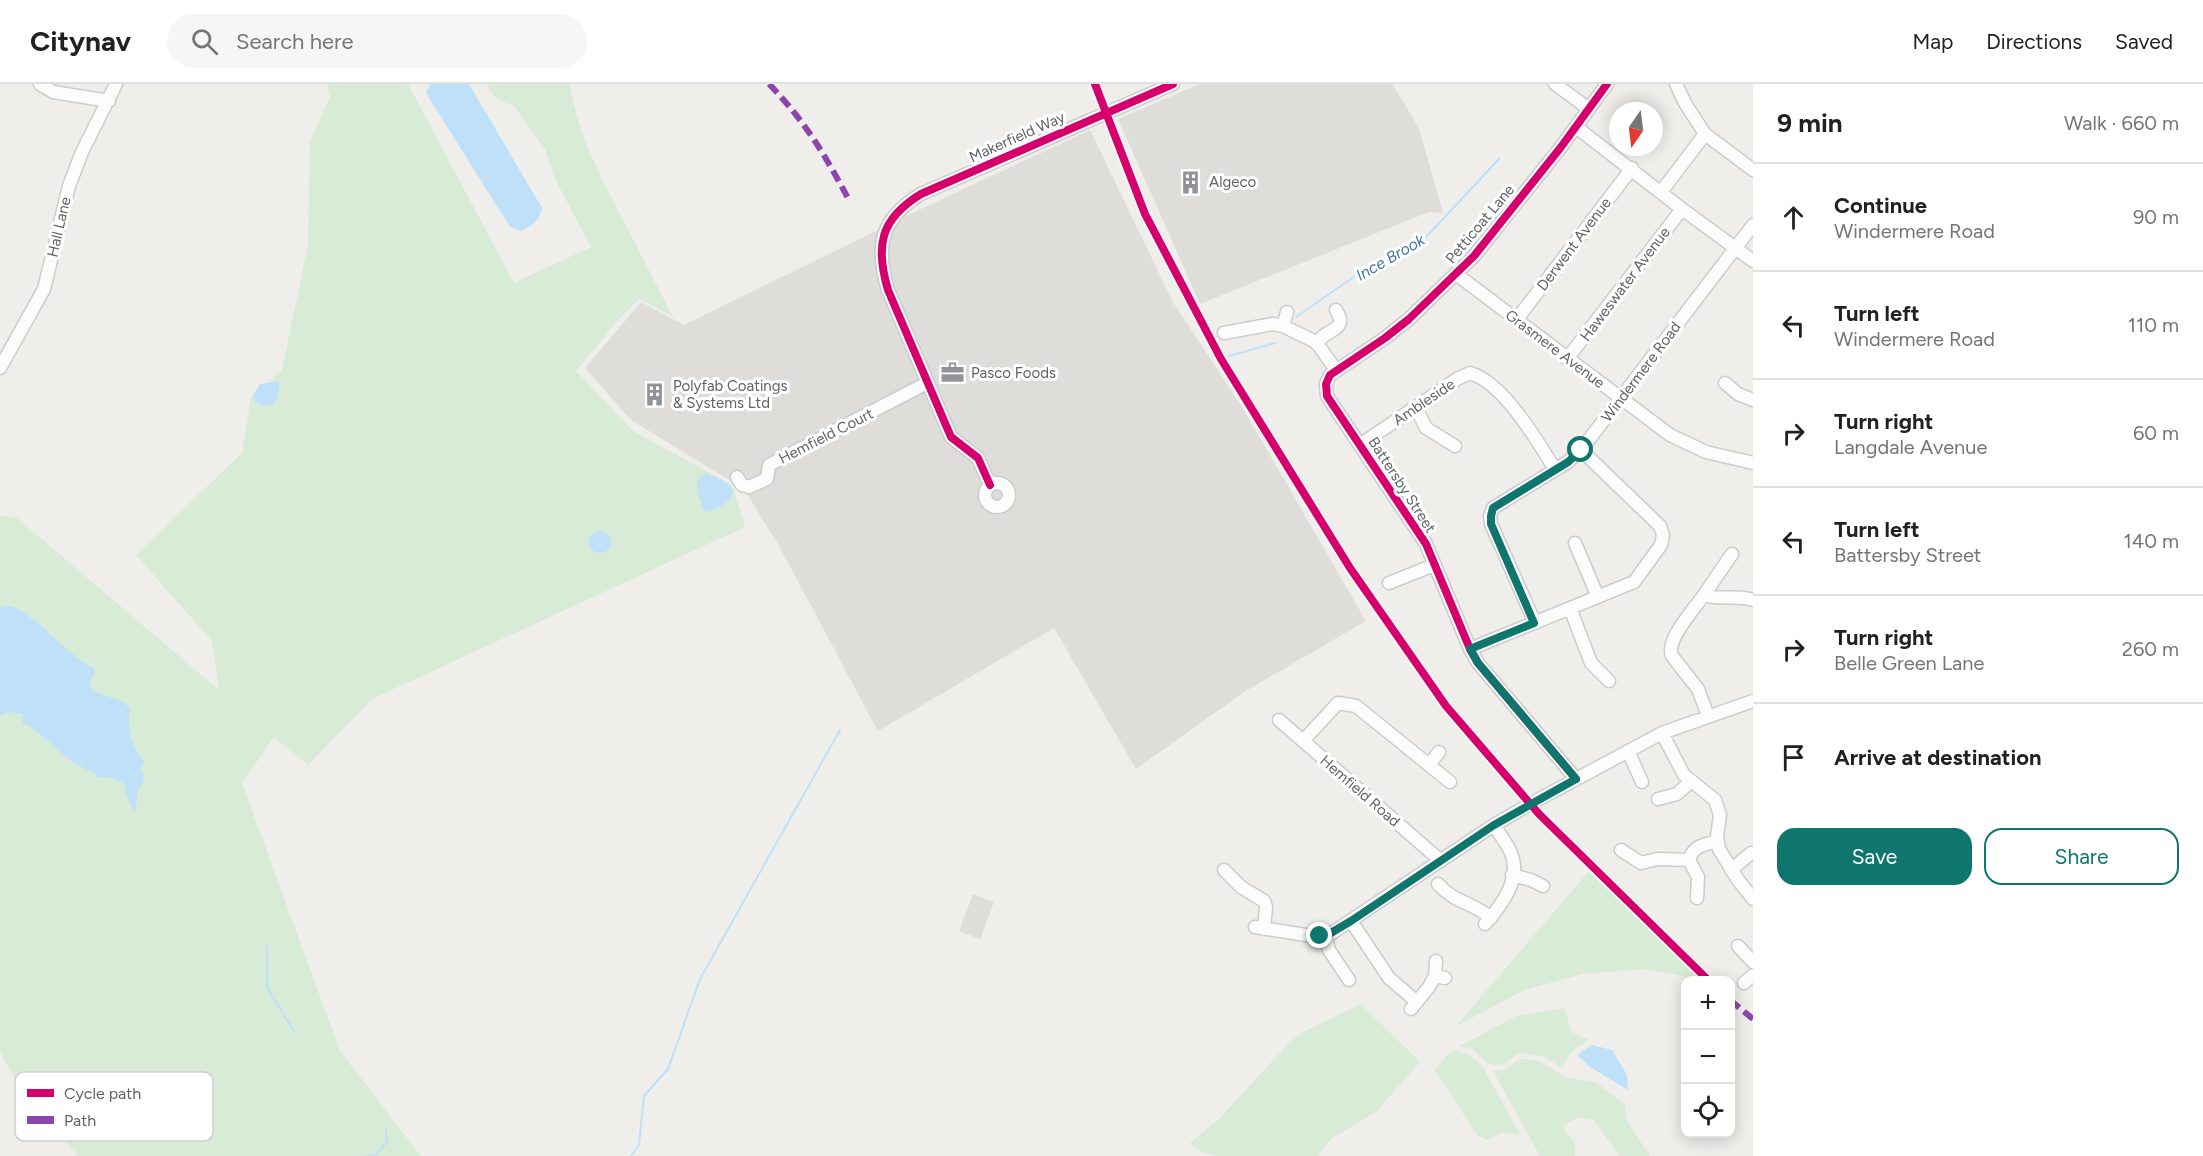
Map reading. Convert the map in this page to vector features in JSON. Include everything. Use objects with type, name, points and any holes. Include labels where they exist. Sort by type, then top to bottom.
[{"type":"street","points":[[40,84],[53,92],[109,101]]},
{"type":"street","name":"Hall Lane","points":[[0,368],[44,290],[69,186],[82,152],[116,84]]},
{"type":"street","name":"Makerfield Way","points":[[927,383],[888,290],[882,270],[880,250],[893,216],[921,194],[1173,84]]},
{"type":"street","points":[[1555,84],[1589,109]]},
{"type":"street","name":"Petticoat Lane","points":[[1326,384],[1336,370],[1394,332],[1456,274],[1490,237],[1607,84]]},
{"type":"street","points":[[1676,84],[1689,111],[1705,134],[1753,170]]},
{"type":"street","points":[[1576,127],[1753,261]]},
{"type":"street","points":[[1661,192],[1705,134]]},
{"type":"street","name":"Derwent Avenue","points":[[1517,319],[1632,168]]},
{"type":"street","name":"Haweswater Avenue","points":[[1567,358],[1682,209]]},
{"type":"street","name":"Windermere Road","points":[[1534,623],[1491,524],[1491,516],[1497,505],[1568,462],[1581,450],[1753,225]]},
{"type":"street","name":"Grasmere Avenue","points":[[1456,274],[1670,435],[1706,452],[1753,463]]},
{"type":"street","points":[[1317,344],[1320,338],[1338,327],[1340,317],[1336,310]]},
{"type":"street","points":[[1283,326],[1287,312]]},
{"type":"street","points":[[1224,333],[1273,324],[1283,326],[1317,344],[1336,370]]},
{"type":"street","name":"Ambleside","points":[[1360,445],[1457,379],[1470,373],[1479,376],[1518,411],[1555,469]]},
{"type":"street","points":[[1725,379],[1738,394],[1753,400]]},
{"type":"street","points":[[927,383],[951,437],[978,458],[990,484]]},
{"type":"street","name":"Hemfield Court","points":[[737,477],[742,485],[749,487],[766,479],[769,465],[927,383]]},
{"type":"street","name":"Battersby Street","points":[[1326,384],[1327,396],[1426,544],[1478,663],[1576,779]]},
{"type":"street","points":[[1416,408],[1426,428],[1455,446]]},
{"type":"street","points":[[1470,649],[1629,585],[1638,578],[1661,545],[1663,535],[1660,526],[1581,450]]},
{"type":"street","points":[[1575,543],[1598,597]]},
{"type":"street","points":[[1708,716],[1698,689],[1670,651],[1672,641],[1732,554]]},
{"type":"street","points":[[1389,583],[1434,565]]},
{"type":"street","points":[[1704,595],[1714,598],[1744,597],[1753,600]]},
{"type":"street","points":[[1570,608],[1596,675],[1608,681]]},
{"type":"street","points":[[1224,870],[1241,886],[1264,901],[1266,907],[1260,928],[1325,936],[1494,825],[1576,779],[1662,733],[1753,702]]},
{"type":"street","points":[[1303,741],[1338,703],[1356,706],[1450,782]]},
{"type":"street","name":"Hemfield Road","points":[[1279,720],[1441,861]]},
{"type":"street","points":[[1662,733],[1681,771],[1690,782],[1708,792],[1718,805],[1720,820],[1717,842],[1722,856],[1753,899]]},
{"type":"street","points":[[1628,751],[1642,782]]},
{"type":"street","points":[[1429,765],[1438,752]]},
{"type":"street","points":[[1658,799],[1671,791],[1684,789],[1690,782]]},
{"type":"street","points":[[1438,884],[1448,895],[1463,903],[1478,907],[1488,921],[1504,901],[1512,875],[1512,854],[1494,825]]},
{"type":"street","points":[[1689,860],[1699,846],[1717,842]]},
{"type":"street","points":[[1619,850],[1641,863],[1657,859],[1689,860]]},
{"type":"street","points":[[1731,870],[1751,853]]},
{"type":"street","points":[[1689,860],[1698,877],[1698,900]]},
{"type":"street","points":[[1512,875],[1531,880],[1544,890]]},
{"type":"street","points":[[1351,921],[1389,978],[1414,1005],[1440,977],[1436,961]]},
{"type":"street","points":[[1325,936],[1329,950],[1348,980]]},
{"type":"street","points":[[1738,946],[1753,962]]},
{"type":"shaded area","points":[[1200,84],[1392,84],[1419,128],[1443,213],[1429,212],[1200,304],[1118,119]]},
{"type":"shaded area","points":[[1090,130],[1173,302],[1242,407],[1366,621],[1244,692],[1136,769],[1054,628],[878,731],[779,546],[744,489],[631,420],[585,368],[641,302],[684,325],[925,207]]},
{"type":"shaded area","points":[[973,894],[994,902],[980,939],[959,931]]},
{"type":"green space","points":[[327,84],[408,84],[514,283],[591,247],[554,177],[545,149],[513,105],[497,98],[487,84],[570,84],[573,102],[590,153],[673,317],[639,299],[619,319],[576,371],[633,431],[732,485],[745,527],[372,699],[308,765],[274,737],[242,783],[340,1051],[421,1156],[78,1156],[65,1141],[213,1141],[213,1072],[15,1072],[15,1079],[0,1052],[0,515],[17,518],[219,690],[212,641],[136,555],[242,453],[251,397],[282,370],[308,244],[310,141],[330,97]]},
{"type":"green space","points":[[1590,870],[1698,976],[1681,976],[1643,969],[1582,974],[1525,990],[1456,1026]]},
{"type":"green space","points":[[1361,1004],[1420,1062],[1375,1113],[1332,1138],[1318,1156],[1216,1156],[1202,1152],[1190,1143],[1219,1119],[1290,1042],[1305,1031]]},
{"type":"green space","points":[[1564,1008],[1572,1032],[1589,1040],[1570,1052],[1567,1060],[1560,1067],[1543,1056],[1519,1053],[1503,1065],[1489,1064],[1472,1049],[1460,1046],[1516,1016]]},
{"type":"green space","points":[[1456,1050],[1469,1055],[1482,1066],[1520,1134],[1502,1133],[1486,1140],[1477,1135],[1435,1070],[1448,1054]]},
{"type":"green space","points":[[1520,1059],[1537,1060],[1566,1077],[1597,1083],[1625,1105],[1627,1121],[1650,1156],[1619,1156],[1594,1120],[1577,1118],[1564,1125],[1565,1132],[1575,1142],[1575,1156],[1540,1156],[1493,1071],[1506,1069]]},
{"type":"water","points":[[430,84],[469,84],[542,208],[532,225],[521,231],[510,227],[426,93]]},
{"type":"water","points":[[280,382],[277,399],[273,404],[265,406],[255,403],[253,395],[260,384]]},
{"type":"water","points":[[708,474],[727,483],[732,494],[726,503],[706,512],[703,510],[697,488],[702,475]]},
{"type":"water","points":[[600,531],[608,534],[611,542],[608,550],[600,553],[592,550],[589,542],[592,534]]},
{"type":"water","points":[[11,606],[34,619],[73,654],[94,668],[95,673],[89,683],[92,688],[126,704],[130,709],[131,737],[135,750],[144,761],[140,770],[144,773],[143,783],[137,791],[136,811],[132,808],[126,786],[106,777],[98,778],[71,761],[29,725],[23,724],[22,714],[11,712],[0,715],[0,608]]},
{"type":"water","points":[[1592,1045],[1612,1050],[1627,1075],[1628,1090],[1590,1067],[1577,1055]]},
{"type":"waterway","name":"Ince Brook","points":[[1296,317],[1361,272],[1427,236],[1499,159]]},
{"type":"waterway","name":"Ince Brook","points":[[1229,356],[1275,343]]},
{"type":"waterway","points":[[631,1156],[639,1145],[644,1096],[668,1069],[700,979],[840,730]]},
{"type":"waterway","points":[[267,946],[267,987],[293,1030]]},
{"type":"waterway","points":[[366,1156],[375,1155],[387,1142],[386,1129]]},
{"type":"marked path","points":[[769,84],[793,111],[813,139],[849,200]]},
{"type":"marked path","points":[[1735,1004],[1753,1019]]},
{"type":"cycle path","points":[[1095,84],[1145,214],[1221,359],[1350,568],[1446,706],[1539,814],[1704,976]]},
{"type":"cycle path","points":[[990,485],[978,458],[951,437],[888,290],[882,247],[889,224],[907,203],[921,194],[1173,84]]},
{"type":"cycle path","points":[[1576,779],[1478,663],[1426,544],[1327,396],[1326,384],[1330,375],[1409,319],[1474,256],[1561,147],[1607,84]]},
{"type":"place","name":"Algeco","points":[[1191,182]]},
{"type":"place","name":"Pasco Foods","points":[[953,373]]},
{"type":"place","name":"Polyfab Coatings & Systems Ltd","points":[[655,395]]},
{"type":"route","points":[[1320,936],[1329,934],[1351,921],[1494,825],[1576,779],[1478,663],[1470,649],[1534,623],[1491,524],[1493,508],[1568,462],[1581,450]]}]
